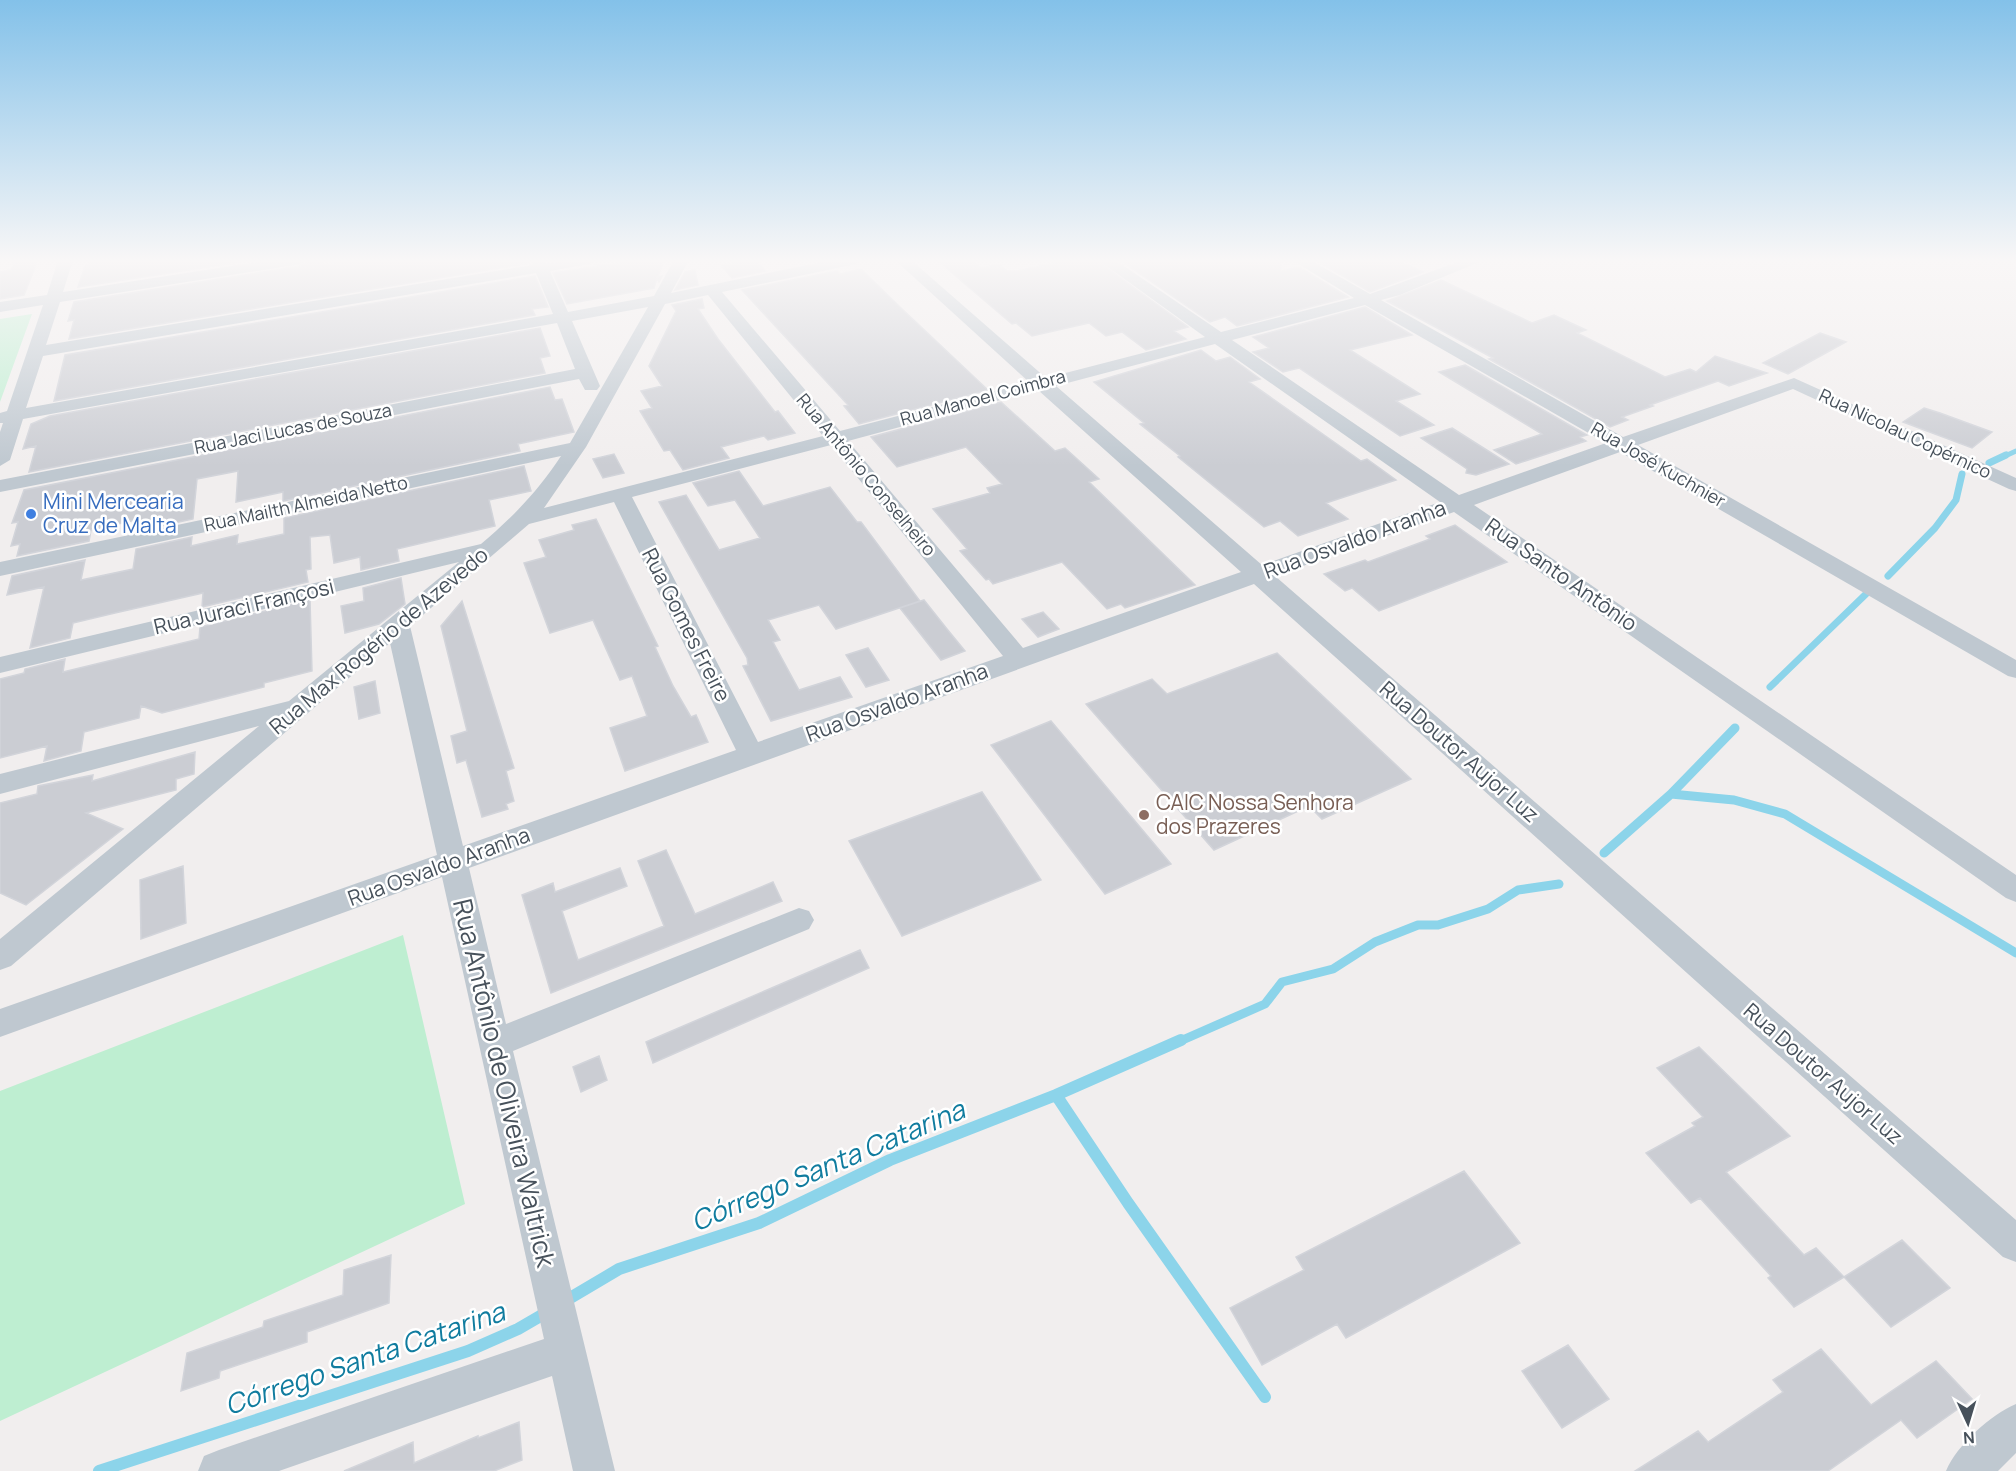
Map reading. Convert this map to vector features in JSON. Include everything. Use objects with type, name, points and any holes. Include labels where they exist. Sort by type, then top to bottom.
[{"type":"street","points":[[0,460],[7,417],[36,352],[43,329]]},
{"type":"street","points":[[36,352],[170,329]]},
{"type":"street","points":[[7,417],[497,329]]},
{"type":"street","points":[[567,329],[600,406]]},
{"type":"street","name":"Rua Max Rogério de Azevedo","points":[[0,957],[522,520],[548,491],[577,447],[644,329]]},
{"type":"street","name":"Rua Antônio Conselheiro","points":[[744,329],[1020,660]]},
{"type":"street","name":"Rua Doutor Aujor Luz","points":[[980,329],[2016,1244]]},
{"type":"street","name":"Rua Santo Antônio","points":[[1203,329],[2016,890]]},
{"type":"street","name":"Rua Manoel Coimbra","points":[[522,520],[1252,329]]},
{"type":"street","name":"Rua José Kuchnier","points":[[1419,329],[2016,670]]},
{"type":"street","name":"Rua Jaci Lucas de Souza","points":[[0,486],[586,372]]},
{"type":"street","name":"Rua Osvaldo Aranha","points":[[0,1023],[1794,383]]},
{"type":"street","name":"Rua Nicolau Copérnico","points":[[1794,383],[2016,485]]},
{"type":"street","name":"Rua Mailth Almeida Netto","points":[[0,569],[577,447]]},
{"type":"street","name":"Rua Gomes Freire","points":[[620,494],[752,755]]},
{"type":"street","name":"Rua Juraci Françosi","points":[[0,665],[487,549]]},
{"type":"street","name":"Rua Antônio de Oliveira Waltrick","points":[[398,625],[594,1471]]},
{"type":"street","points":[[0,784],[302,706]]},
{"type":"street","points":[[495,1043],[800,920]]},
{"type":"street","points":[[219,1471],[563,1337]]},
{"type":"street","points":[[1967,1471],[2016,1425]]},
{"type":"green space","points":[[0,329],[27,329],[0,402]]},
{"type":"green space","points":[[403,935],[465,1204],[0,1421],[0,1091]]},
{"type":"building","points":[[72,329],[132,329],[69,339]]},
{"type":"building","points":[[222,329],[459,329],[54,401],[65,355]]},
{"type":"building","points":[[536,329],[540,329],[550,356],[540,358],[545,373],[29,472],[36,446],[23,449],[31,424],[50,416]]},
{"type":"building","points":[[667,329],[711,329],[775,412],[778,411],[795,433],[768,440],[764,436],[721,447],[729,458],[683,470],[670,450],[664,451],[640,411],[652,408],[641,391],[662,386],[649,366]]},
{"type":"building","points":[[778,329],[923,329],[988,390],[859,424],[844,406],[848,405]]},
{"type":"building","points":[[1023,329],[1064,329],[1032,336]]},
{"type":"building","points":[[1096,329],[1182,329],[1174,331],[1186,339],[1146,350],[1122,332],[1106,336]]},
{"type":"building","points":[[1284,329],[1401,329],[1412,335],[1350,350],[1420,394],[1396,401],[1434,425],[1400,436],[1299,368],[1283,372],[1253,352],[1269,348],[1253,337]]},
{"type":"building","points":[[1438,329],[1583,329],[1586,330],[1577,333],[1665,377],[1690,369],[1696,372],[1715,356],[1767,373],[1729,386],[1718,381],[1650,405],[1653,406],[1622,417],[1628,420],[1610,427],[1489,359],[1493,358]]},
{"type":"building","points":[[1820,333],[1846,342],[1788,374],[1763,363]]},
{"type":"building","points":[[1201,350],[1216,361],[1230,357],[1260,379],[1249,382],[1361,461],[1367,459],[1396,480],[1326,503],[1348,519],[1298,536],[1280,521],[1264,527],[1178,457],[1180,456],[1140,424],[1144,423],[1094,382]]},
{"type":"building","points":[[1465,365],[1587,435],[1580,437],[1586,441],[1516,464],[1494,450],[1542,434],[1439,372]]},
{"type":"building","points":[[550,387],[555,400],[562,399],[574,432],[518,444],[520,451],[283,501],[283,492],[236,502],[238,471],[197,479],[193,519],[138,531],[140,519],[91,530],[89,541],[17,556],[20,544],[11,546],[18,522],[12,523],[24,490]]},
{"type":"building","points":[[1001,402],[1055,451],[1065,448],[1099,479],[1089,482],[1195,585],[1125,608],[1121,604],[1107,609],[1062,562],[993,584],[989,579],[986,580],[960,551],[967,549],[933,509],[990,493],[987,488],[1002,484],[966,447],[897,467],[871,437]]},
{"type":"building","points":[[1924,408],[1992,432],[1972,448],[1903,422]]},
{"type":"building","points":[[1452,428],[1509,464],[1476,475],[1466,473],[1467,469],[1421,438]]},
{"type":"building","points":[[614,454],[624,473],[603,478],[593,459]]},
{"type":"building","points":[[524,466],[531,491],[489,500],[495,526],[397,549],[399,561],[361,570],[360,557],[334,563],[330,535],[310,537],[311,569],[306,570],[308,582],[202,607],[203,593],[115,613],[73,623],[70,638],[30,648],[44,587],[7,595],[12,576],[85,560],[81,580],[133,569],[136,549],[192,537],[191,546],[238,535],[237,544],[284,534],[284,518]]},
{"type":"building","points":[[739,471],[763,506],[830,487],[857,522],[861,522],[920,601],[836,629],[819,605],[768,620],[780,640],[773,642],[799,690],[840,677],[852,697],[771,721],[743,666],[748,665],[747,658],[659,502],[686,495],[719,550],[760,538],[735,500],[708,506],[693,483]]},
{"type":"building","points":[[596,519],[658,646],[655,647],[673,686],[691,717],[696,715],[708,742],[625,771],[610,728],[647,716],[632,676],[620,680],[593,620],[550,633],[524,563],[546,557],[539,540],[574,530],[572,525]]},
{"type":"building","points":[[1455,525],[1507,562],[1379,611],[1352,588],[1345,591],[1324,574],[1365,560],[1368,562],[1430,539],[1426,536]]},
{"type":"building","points":[[401,578],[405,604],[379,624],[345,633],[341,606],[364,601],[363,588]]},
{"type":"building","points":[[310,600],[312,671],[264,683],[264,687],[162,713],[141,706],[139,718],[84,732],[81,751],[44,761],[47,746],[0,758],[0,679],[24,673],[25,669],[65,659],[63,672],[199,639],[200,627]]},
{"type":"building","points":[[924,600],[965,651],[941,660],[900,608]]},
{"type":"building","points":[[462,601],[514,768],[506,771],[514,801],[506,804],[508,809],[482,817],[466,760],[457,763],[451,736],[467,731],[441,626]]},
{"type":"building","points":[[1043,612],[1059,629],[1038,637],[1022,619]]},
{"type":"building","points":[[868,648],[889,680],[866,687],[846,655]]},
{"type":"building","points":[[1277,653],[1411,779],[1322,819],[1309,806],[1214,850],[1086,704],[1152,679],[1167,694]]},
{"type":"building","points":[[375,681],[380,713],[359,719],[354,687]]},
{"type":"building","points":[[1051,721],[1171,864],[1105,894],[991,745]]},
{"type":"building","points":[[195,752],[194,774],[176,779],[176,790],[86,813],[123,829],[26,905],[0,893],[0,803],[37,794],[38,786],[93,775],[92,781]]},
{"type":"building","points":[[982,792],[1041,880],[902,936],[849,841]]},
{"type":"building","points":[[666,850],[695,914],[773,882],[782,901],[551,993],[522,895],[553,883],[555,892],[620,868],[627,886],[562,911],[578,960],[664,926],[638,861]]},
{"type":"building","points":[[183,866],[186,923],[141,939],[140,880]]},
{"type":"building","points":[[860,950],[869,968],[653,1063],[646,1042]]},
{"type":"building","points":[[1699,1047],[1790,1136],[1726,1172],[1804,1255],[1816,1248],[1844,1277],[1794,1307],[1768,1278],[1771,1276],[1700,1198],[1691,1203],[1646,1153],[1695,1126],[1692,1123],[1703,1117],[1657,1068]]},
{"type":"building","points":[[599,1056],[607,1080],[581,1092],[573,1067]]},
{"type":"building","points":[[1464,1171],[1520,1243],[1346,1338],[1337,1324],[1262,1365],[1230,1308],[1304,1270],[1296,1257]]},
{"type":"building","points":[[1902,1240],[1950,1288],[1891,1327],[1844,1277]]},
{"type":"building","points":[[391,1255],[389,1303],[307,1332],[307,1342],[220,1371],[219,1378],[181,1391],[187,1353],[263,1327],[264,1321],[343,1295],[344,1270]]},
{"type":"building","points":[[1568,1345],[1609,1399],[1562,1428],[1522,1371]]},
{"type":"building","points":[[1821,1349],[1871,1405],[1936,1361],[1972,1399],[1917,1438],[1901,1420],[1828,1471],[1635,1471],[1698,1431],[1708,1442],[1783,1392],[1773,1380]]},
{"type":"building","points":[[519,1422],[522,1460],[494,1471],[344,1471],[413,1442],[414,1463],[478,1436],[478,1438]]},
{"type":"waterway","name":"Córrego Santa Catarina","points":[[2003,457],[2016,451]]},
{"type":"waterway","name":"Córrego Santa Catarina","points":[[1989,463],[2006,455]]},
{"type":"waterway","name":"Córrego Santa Catarina","points":[[1888,576],[1935,528],[1956,500],[1962,474]]},
{"type":"waterway","name":"Córrego Santa Catarina","points":[[1770,687],[1866,594]]},
{"type":"waterway","name":"Córrego Santa Catarina","points":[[1671,794],[1735,728]]},
{"type":"waterway","name":"Córrego Santa Catarina","points":[[1604,853],[1671,794]]},
{"type":"waterway","points":[[1671,794],[1734,800],[1785,814],[2016,953]]},
{"type":"waterway","name":"Córrego Santa Catarina","points":[[1178,1042],[1265,1004],[1282,982],[1333,969],[1375,942],[1418,925],[1438,925],[1488,909],[1518,890],[1559,884]]},
{"type":"waterway","name":"Córrego Santa Catarina","points":[[1056,1095],[1181,1040]]},
{"type":"waterway","name":"Córrego Santa Catarina","points":[[565,1301],[619,1269],[759,1223],[890,1160],[1056,1095]]},
{"type":"waterway","points":[[1056,1095],[1128,1203],[1265,1397]]},
{"type":"waterway","name":"Córrego Santa Catarina","points":[[99,1471],[468,1351],[518,1329],[549,1311]]},
{"type":"place","name":"Mini Mercearia Cruz de Malta","points":[[31,514]]},
{"type":"place","name":"CAIC Nossa Senhora dos Prazeres","points":[[1144,815]]}]
